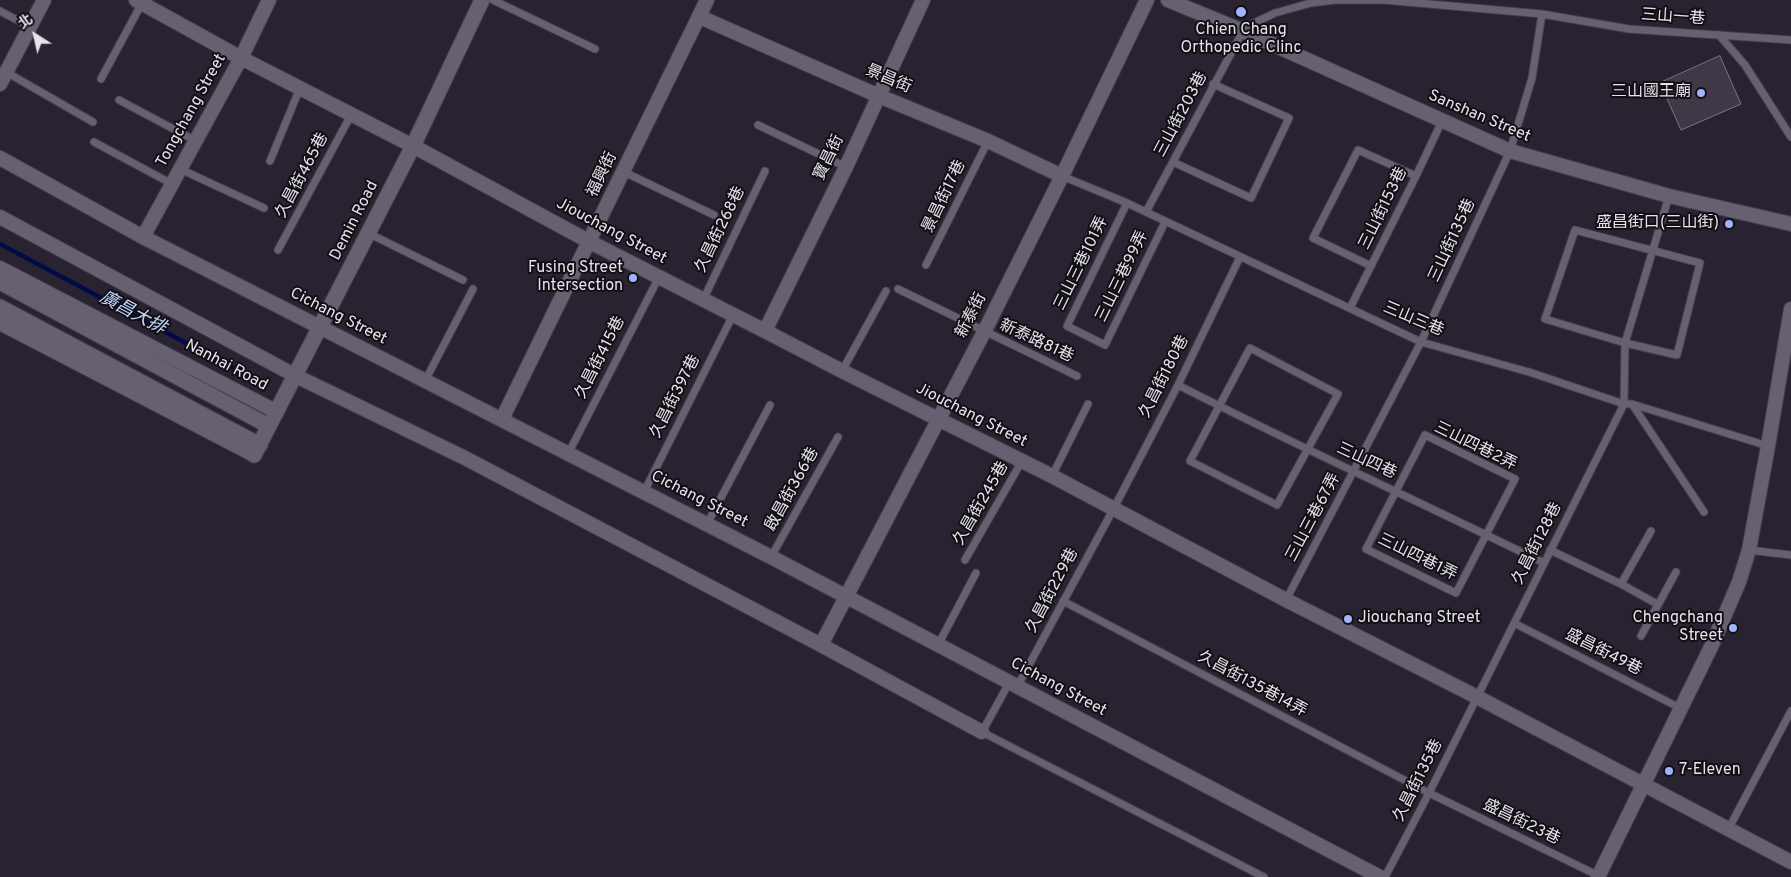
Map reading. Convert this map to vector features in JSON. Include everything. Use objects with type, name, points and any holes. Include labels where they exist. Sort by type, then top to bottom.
[{"type":"street","points":[[3,78],[44,0]]},
{"type":"street","name":"Tongchang Street","points":[[143,237],[241,58],[269,0]]},
{"type":"street","name":"Demin Road","points":[[257,450],[413,146],[482,0]]},
{"type":"street","name":"福興街","points":[[502,418],[590,242],[707,0]]},
{"type":"street","name":"寶昌街","points":[[766,330],[846,167],[923,0]]},
{"type":"street","name":"新泰街","points":[[821,645],[984,332],[1147,0]]},
{"type":"street","name":"Sanshan Street","points":[[1168,0],[1243,31],[1510,151],[1669,196],[1791,224]]},
{"type":"street","name":"Jiouchang Street","points":[[140,1],[241,58],[413,146],[590,242],[766,330],[842,372],[1114,508],[1286,600],[1477,697],[1791,862]]},
{"type":"street","name":"景昌街","points":[[700,17],[879,96],[988,141],[1062,176]]},
{"type":"street","name":"Cichang Street","points":[[0,158],[143,237],[425,381],[502,418],[771,557],[1380,877]]},
{"type":"street","points":[[0,217],[296,376],[463,457],[982,732]]},
{"type":"street","name":"Nanhai Road","points":[[0,268],[277,412]]},
{"type":"street","name":"Nanhai Road","points":[[0,282],[270,426]]},
{"type":"street","points":[[0,307],[257,450]]},
{"type":"street","points":[[1599,877],[1642,785],[1711,647],[1739,582],[1749,550],[1791,309]]},
{"type":"street","points":[[0,323],[257,450]]},
{"type":"lane","points":[[493,0],[595,49]]},
{"type":"lane","points":[[1288,0],[1288,9]]},
{"type":"lane","name":"三山一巷","points":[[1243,31],[1254,23],[1288,9],[1311,3],[1335,0],[1384,0],[1542,14],[1629,29],[1791,40]]},
{"type":"lane","points":[[101,79],[140,1]]},
{"type":"lane","points":[[0,11],[30,27]]},
{"type":"lane","name":"三山街135巷","points":[[1421,342],[1510,151],[1532,78],[1542,14]]},
{"type":"lane","name":"三山街203巷","points":[[1146,212],[1243,31]]},
{"type":"lane","points":[[1719,35],[1745,65],[1791,137]]},
{"type":"lane","points":[[3,78],[93,122]]},
{"type":"lane","points":[[1173,162],[1251,198],[1289,118],[1213,84]]},
{"type":"lane","points":[[270,161],[300,88]]},
{"type":"lane","points":[[119,100],[196,141]]},
{"type":"lane","name":"久昌街465巷","points":[[278,250],[351,115]]},
{"type":"lane","name":"三山街153巷","points":[[1350,308],[1442,121]]},
{"type":"lane","points":[[758,125],[846,167]]},
{"type":"lane","name":"景昌街17巷","points":[[926,265],[988,141]]},
{"type":"lane","points":[[94,142],[172,184]]},
{"type":"lane","points":[[1371,266],[1313,238],[1358,150],[1416,176]]},
{"type":"lane","points":[[180,169],[264,208]]},
{"type":"lane","points":[[624,172],[714,215]]},
{"type":"lane","name":"久昌街268巷","points":[[703,300],[765,172]]},
{"type":"lane","name":"三山三巷","points":[[1062,176],[1127,203],[1421,342],[1529,372],[1624,404],[1632,404],[1768,446]]},
{"type":"lane","points":[[1624,404],[1624,343],[1669,196]]},
{"type":"lane","name":"三山三巷101弄","points":[[1105,345],[1067,326],[1127,203]]},
{"type":"lane","name":"三山三巷99弄","points":[[1105,345],[1166,222]]},
{"type":"lane","points":[[1575,230],[1652,250],[1700,264],[1677,355],[1624,343],[1545,319],[1575,230]]},
{"type":"lane","points":[[368,233],[463,280]]},
{"type":"lane","name":"久昌街180巷","points":[[1114,508],[1178,385],[1240,258]]},
{"type":"lane","name":"久昌街415巷","points":[[568,452],[659,277]]},
{"type":"lane","points":[[425,381],[473,289]]},
{"type":"lane","name":"新泰路81巷","points":[[898,289],[1077,376]]},
{"type":"lane","points":[[842,372],[886,291]]},
{"type":"lane","name":"久昌街397巷","points":[[644,492],[733,315]]},
{"type":"lane","name":"三山三巷67弄","points":[[1286,600],[1421,342]]},
{"type":"lane","points":[[1250,348],[1338,394],[1307,450],[1277,505],[1190,461],[1250,348]]},
{"type":"lane","name":"三山四巷","points":[[1178,385],[1307,450],[1544,563]]},
{"type":"lane","points":[[1052,476],[1088,404]]},
{"type":"lane","name":"久昌街128巷","points":[[1477,697],[1624,404]]},
{"type":"lane","points":[[1632,404],[1704,512]]},
{"type":"lane","points":[[707,524],[770,405]]},
{"type":"lane","name":"三山四巷2弄","points":[[1396,491],[1425,435],[1506,474],[1515,479],[1487,535]]},
{"type":"lane","name":"啟昌街366巷","points":[[771,557],[838,437]]},
{"type":"lane","name":"久昌街245巷","points":[[965,560],[1022,461]]},
{"type":"lane","name":"三山四巷1弄","points":[[1396,491],[1366,549],[1456,593],[1487,535]]},
{"type":"lane","name":"久昌街229巷","points":[[982,732],[1013,685],[1063,601],[1114,508]]},
{"type":"lane","points":[[1621,584],[1651,531]]},
{"type":"lane","points":[[1550,550],[1658,604]]},
{"type":"lane","points":[[1749,550],[1791,555]]},
{"type":"lane","points":[[1641,636],[1676,572]]},
{"type":"lane","points":[[938,645],[976,573]]},
{"type":"lane","name":"久昌街135巷14弄","points":[[1063,601],[1429,793]]},
{"type":"lane","name":"盛昌街49巷","points":[[1514,623],[1680,708]]},
{"type":"lane","name":"久昌街135巷","points":[[1385,877],[1477,697]]},
{"type":"lane","points":[[1729,828],[1791,711]]},
{"type":"lane","points":[[982,732],[1264,877]]},
{"type":"lane","name":"盛昌街23巷","points":[[1429,793],[1599,877]]},
{"type":"building","name":"三山國王廟","points":[[1720,56],[1741,104],[1681,130],[1660,83]]},
{"type":"waterway","name":"廣昌大排","points":[[0,244],[263,384]]},
{"type":"place","name":"Chien Chang Orthopedic Clinc","points":[[1241,12]]},
{"type":"place","name":"三山國王廟","points":[[1701,93]]},
{"type":"place","name":"盛昌街口(三山街)","points":[[1729,224]]},
{"type":"place","name":"Fusing Street Intersection","points":[[633,278]]},
{"type":"place","name":"Jiouchang Street","points":[[1348,619]]},
{"type":"place","name":"Chengchang Street","points":[[1733,628]]},
{"type":"place","name":"7-Eleven","points":[[1669,771]]}]
